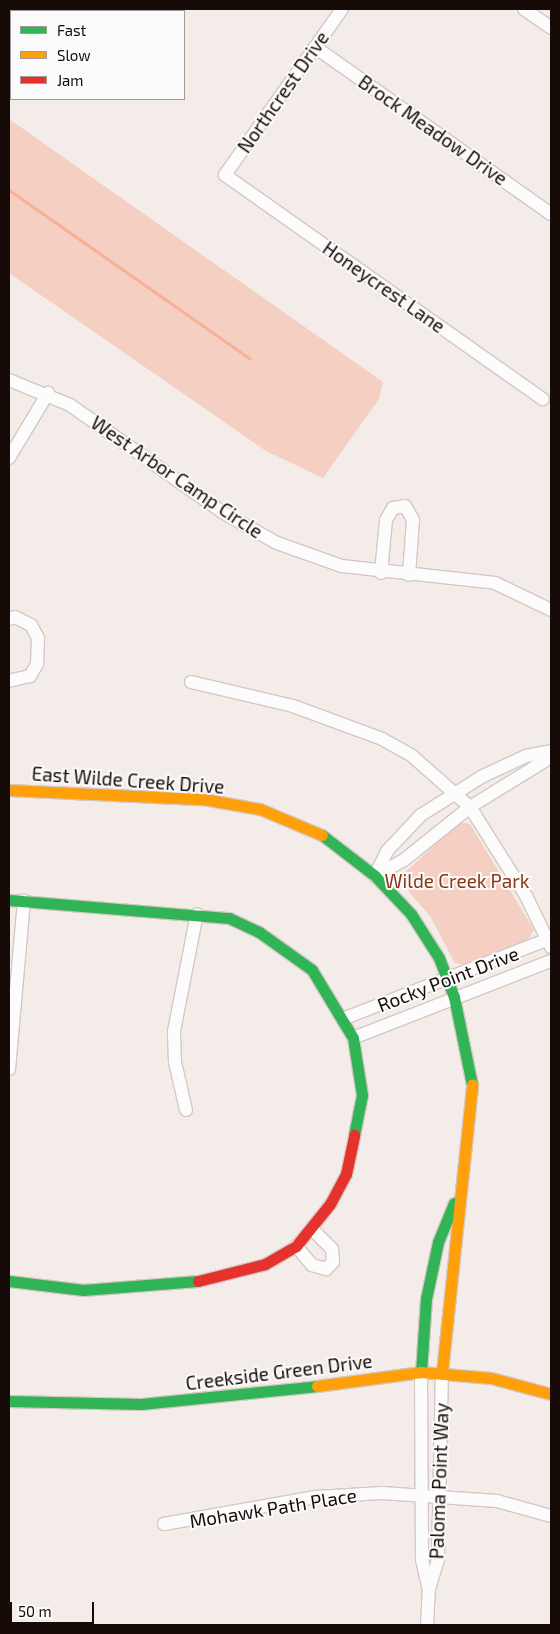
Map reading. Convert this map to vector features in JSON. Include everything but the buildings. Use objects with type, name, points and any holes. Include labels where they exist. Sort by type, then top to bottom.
[{"type":"street","name":"Northcrest Drive","points":[[225,175],[342,9]]},
{"type":"street","points":[[524,9],[551,28]]},
{"type":"street","name":"Brock Meadow Drive","points":[[315,47],[551,214]]},
{"type":"street","name":"Honeycrest Lane","points":[[225,175],[543,400]]},
{"type":"street","name":"West Arbor Camp Circle","points":[[9,380],[48,393],[249,529],[307,556],[381,572],[495,583],[551,610]]},
{"type":"street","points":[[9,458],[48,393]]},
{"type":"street","points":[[381,572],[386,520],[393,508],[406,506],[413,520],[409,575]]},
{"type":"street","points":[[9,619],[15,617],[31,625],[38,638],[37,664],[30,676],[9,681]]},
{"type":"street","points":[[191,682],[293,706],[382,739],[411,755],[470,807],[550,941]]},
{"type":"street","points":[[375,876],[387,850],[421,815],[456,793],[526,756],[551,751]]},
{"type":"street","points":[[375,876],[404,860],[470,807],[551,757]]},
{"type":"street","name":"East Wilde Creek Drive","points":[[9,790],[203,799],[260,809],[322,835],[375,876],[411,914],[447,978],[454,997],[472,1077],[458,1193]]},
{"type":"street","points":[[9,900],[229,918],[288,949],[312,970],[345,1018],[352,1038],[362,1095],[358,1126],[346,1174],[314,1230],[296,1246],[265,1264],[206,1280],[83,1290],[9,1281]]},
{"type":"street","points":[[9,1069],[24,901]]},
{"type":"street","points":[[186,1110],[175,1062],[174,1030],[197,914]]},
{"type":"street","name":"Rocky Point Drive","points":[[345,1018],[447,978],[464,976],[550,941]]},
{"type":"street","name":"Rocky Point Drive","points":[[352,1038],[551,961]]},
{"type":"street","points":[[442,1372],[458,1247],[458,1193]]},
{"type":"street","points":[[421,1372],[426,1299],[438,1242],[458,1193]]},
{"type":"street","points":[[296,1246],[312,1265],[330,1265],[332,1249],[314,1230]]},
{"type":"street","name":"Creekside Green Drive","points":[[9,1401],[141,1404],[421,1372],[442,1372],[551,1394]]},
{"type":"street","name":"Paloma Point Way","points":[[421,1372],[422,1560],[429,1589]]},
{"type":"street","name":"Paloma Point Way","points":[[427,1625],[429,1589],[438,1559],[442,1496],[442,1372]]},
{"type":"street","name":"Mohawk Path Place","points":[[164,1524],[316,1497],[423,1494],[497,1501],[551,1516]]},
{"type":"green space","points":[[9,119],[383,382],[379,399],[323,478],[266,451],[9,273]]},
{"type":"green space","name":"Wilde Creek Park","points":[[460,822],[470,824],[534,930],[528,940],[466,965],[455,963],[430,916],[401,883],[403,874]]},
{"type":"waterway","points":[[9,190],[250,359]]},
{"type":"traffic: fast","points":[[322,835],[375,876],[411,914],[439,958],[454,997],[472,1085]]},
{"type":"traffic: fast","points":[[9,900],[229,918],[259,932],[312,970],[353,1038],[362,1095],[354,1135]]},
{"type":"traffic: fast","points":[[421,1372],[426,1299],[438,1242],[454,1203]]},
{"type":"traffic: fast","points":[[9,1281],[83,1290],[198,1281]]},
{"type":"traffic: fast","points":[[9,1401],[141,1404],[317,1386]]},
{"type":"traffic: slow","points":[[9,790],[203,799],[260,809],[322,835]]},
{"type":"traffic: slow","points":[[442,1372],[472,1085]]},
{"type":"traffic: slow","points":[[317,1386],[421,1372],[491,1378],[551,1394]]},
{"type":"traffic: jam","points":[[198,1281],[265,1264],[296,1246],[330,1204],[346,1174],[354,1135]]}]
